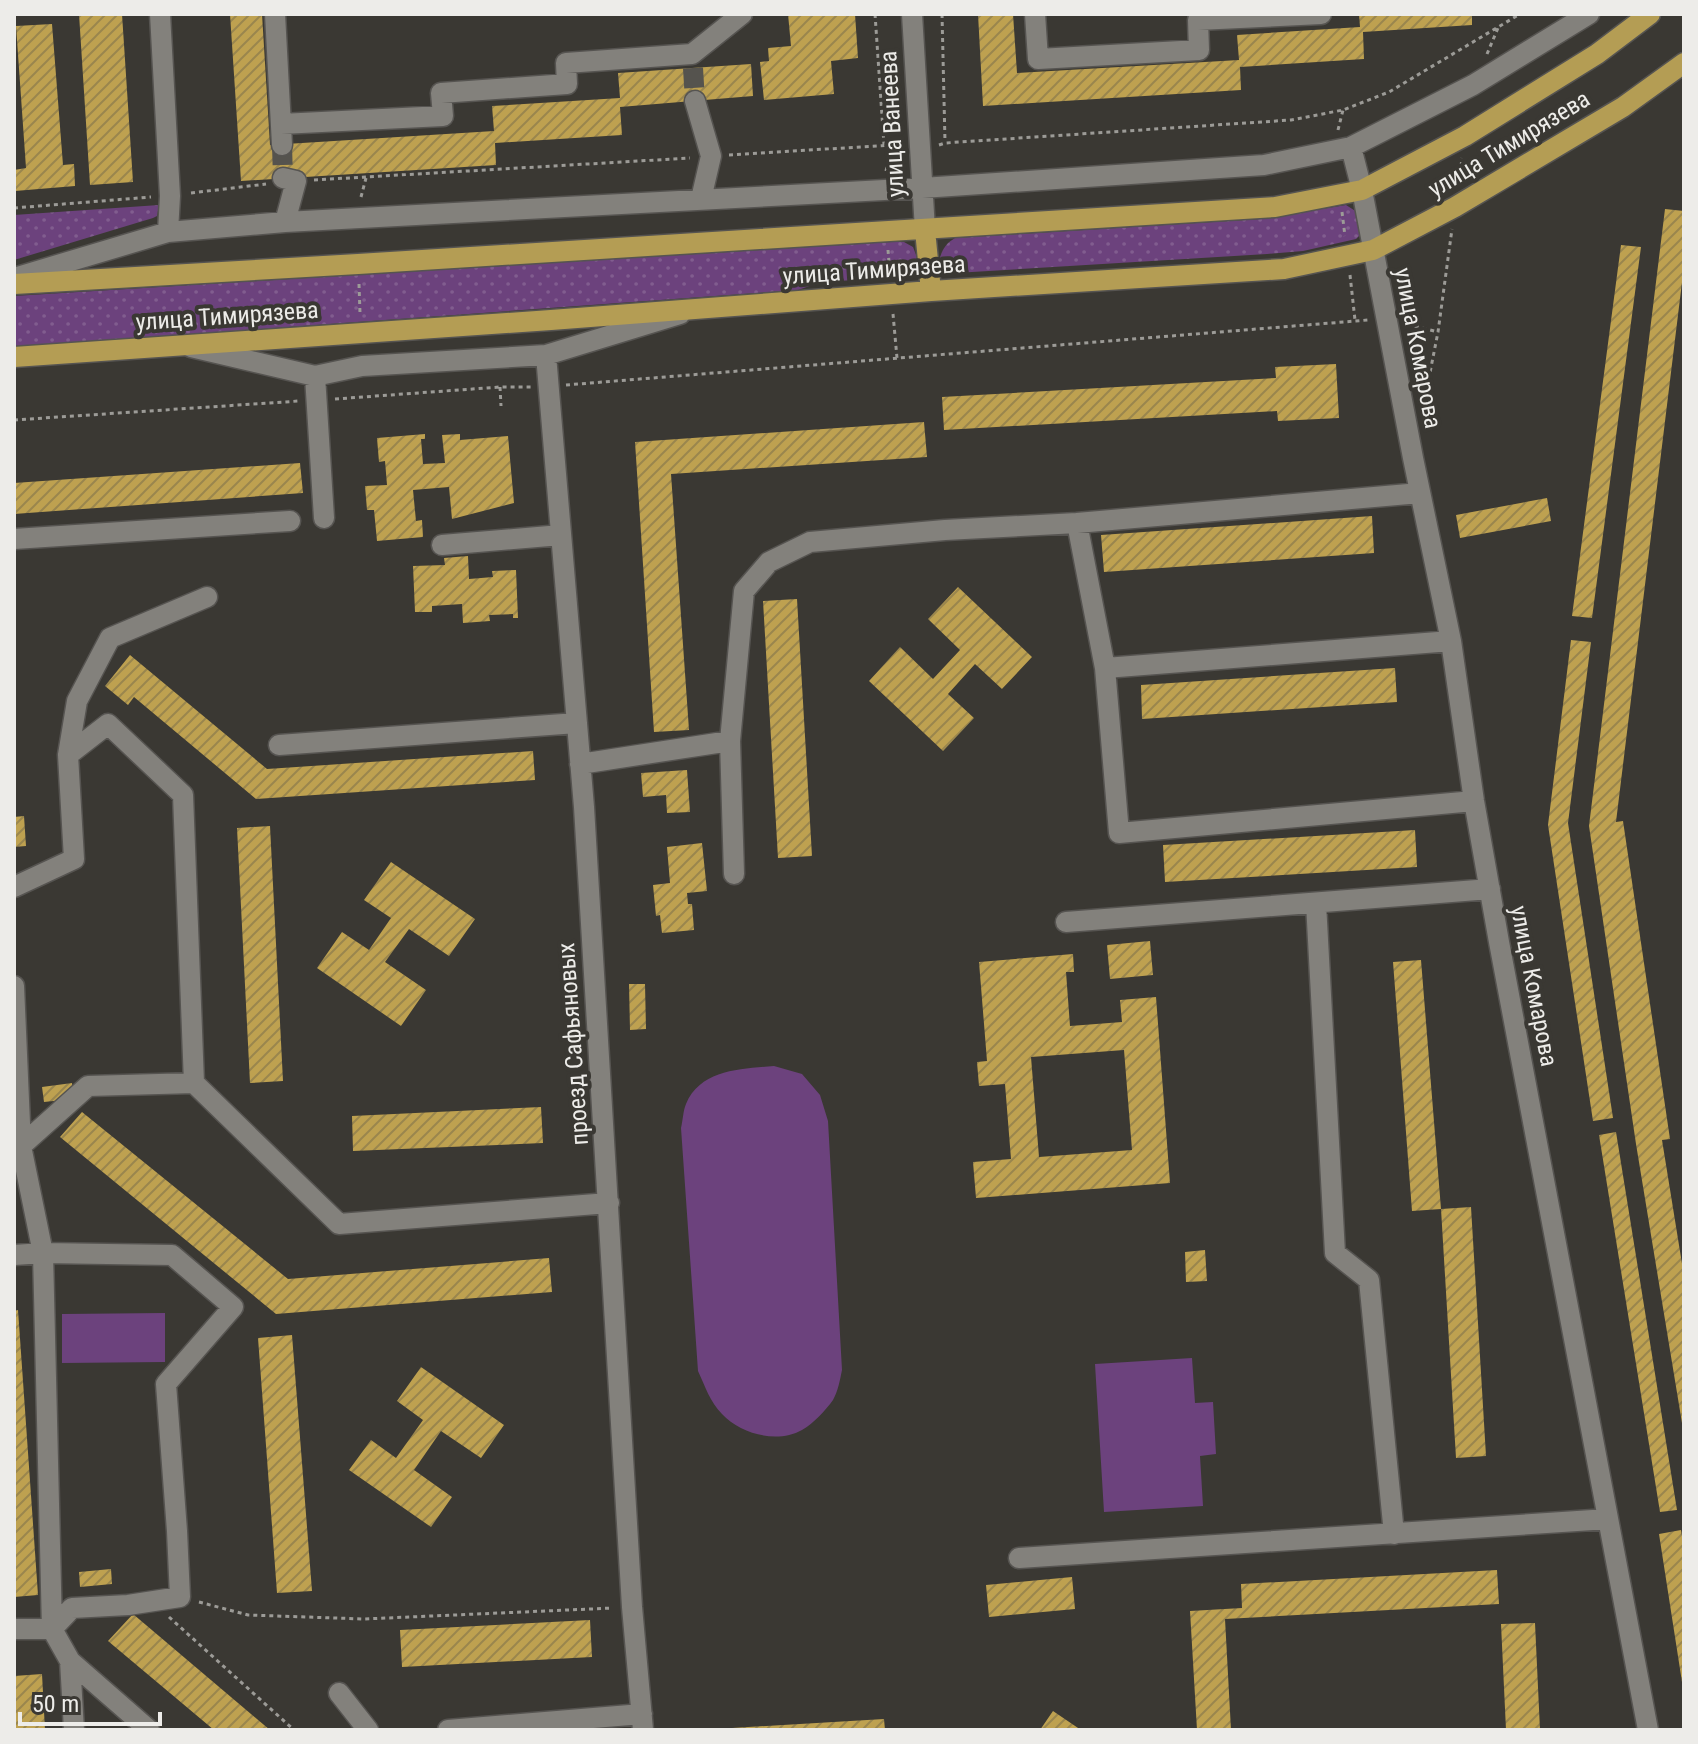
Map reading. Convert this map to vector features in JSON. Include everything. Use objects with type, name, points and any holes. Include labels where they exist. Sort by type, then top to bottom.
[{"type":"main road","name":"улица Тимирязева","points":[[14,281],[358,264],[1275,207],[1362,190],[1465,136],[1597,54],[1650,14]]},
{"type":"main road","name":"улица Тимирязева","points":[[14,357],[931,291],[1284,269],[1373,250],[1455,207],[1623,107],[1684,63]]},
{"type":"main road","points":[[925,230],[931,291]]},
{"type":"street","points":[[160,14],[170,196],[168,232]]},
{"type":"street","points":[[275,14],[282,145]]},
{"type":"street","points":[[281,124],[443,116],[441,93],[567,84],[566,63],[692,61],[742,14]]},
{"type":"street","name":"улица Ванеева","points":[[912,14],[925,230]]},
{"type":"street","points":[[1035,14],[1038,59],[1199,50],[1198,17],[1321,14]]},
{"type":"street","points":[[14,281],[168,232],[285,222],[922,188],[1264,165],[1342,149],[1473,85],[1589,14]]},
{"type":"street","points":[[695,101],[711,156],[701,199]]},
{"type":"street","name":"улица Комарова","points":[[1342,149],[1362,190],[1451,641],[1474,801],[1648,1730]]},
{"type":"street","points":[[281,181],[285,222]]},
{"type":"street","points":[[183,345],[315,376],[362,366],[546,355],[700,308]]},
{"type":"street","name":"проезд Сафьяновых","points":[[546,355],[580,764],[632,1607],[642,1722]]},
{"type":"street","points":[[315,376],[324,518]]},
{"type":"street","points":[[734,874],[730,741],[744,591],[769,562],[810,542],[1077,523],[1420,493]]},
{"type":"street","points":[[14,539],[290,521]]},
{"type":"street","points":[[1077,523],[1105,668],[1119,833],[1474,801]]},
{"type":"street","points":[[442,545],[561,535]]},
{"type":"street","points":[[14,887],[74,859],[68,755],[77,701],[110,638],[207,597]]},
{"type":"street","points":[[1105,668],[1451,641]]},
{"type":"street","points":[[279,745],[577,723]]},
{"type":"street","points":[[68,755],[108,724],[183,795],[194,1083],[339,1224],[609,1203]]},
{"type":"street","points":[[580,764],[730,741]]},
{"type":"street","points":[[1066,922],[1490,889]]},
{"type":"street","points":[[1316,903],[1335,1253],[1369,1280],[1394,1534]]},
{"type":"street","points":[[14,986],[21,1146],[43,1253],[52,1629],[70,1661],[149,1730]]},
{"type":"street","points":[[21,1146],[88,1086],[194,1083]]},
{"type":"street","points":[[14,1255],[172,1255],[233,1307],[166,1384],[180,1597],[128,1605],[72,1608],[52,1629],[14,1629]]},
{"type":"street","points":[[1019,1558],[1608,1519]]},
{"type":"street","points":[[70,1661],[74,1730]]},
{"type":"street","points":[[339,1693],[368,1730]]},
{"type":"street","points":[[448,1730],[642,1722]]},
{"type":"path","points":[[875,14],[884,145]]},
{"type":"path","points":[[942,14],[945,143]]},
{"type":"path","points":[[14,208],[170,196],[281,181],[884,145],[920,152],[945,143],[1291,120],[1343,110],[1389,92],[1520,14]]},
{"type":"path","points":[[1473,85],[1499,26]]},
{"type":"path","points":[[1342,149],[1343,110]]},
{"type":"path","points":[[1422,411],[1438,332],[1465,136]]},
{"type":"path","points":[[356,219],[366,178]]},
{"type":"path","points":[[1340,193],[1356,321]]},
{"type":"path","points":[[358,264],[361,332]]},
{"type":"path","points":[[14,420],[549,386],[1387,318],[1438,332]]},
{"type":"path","points":[[500,387],[501,406]]},
{"type":"path","points":[[180,1597],[248,1615],[364,1619],[632,1607]]},
{"type":"path","points":[[152,1602],[294,1730]]},
{"type":"shaded area","points":[[159,205],[157,216],[153,218],[14,260],[14,215]]},
{"type":"shaded area","points":[[1346,205],[1357,212],[1362,233],[1356,239],[1303,251],[955,273],[945,269],[939,261],[944,248],[955,238],[1261,219]]},
{"type":"shaded area","points":[[904,242],[913,247],[918,260],[915,271],[905,277],[821,282],[798,290],[14,347],[14,296]]},
{"type":"shaded area","points":[[774,1066],[802,1074],[820,1095],[828,1121],[842,1370],[838,1389],[823,1412],[802,1430],[782,1436],[749,1432],[730,1421],[711,1399],[698,1371],[681,1128],[686,1104],[701,1084],[723,1073]]},
{"type":"shaded area","points":[[165,1313],[165,1362],[62,1363],[62,1314]]},
{"type":"shaded area","points":[[1192,1358],[1195,1403],[1213,1402],[1216,1454],[1200,1456],[1203,1506],[1104,1512],[1095,1364]]},
{"type":"building","points":[[79,14],[122,14],[133,182],[90,185]]},
{"type":"building","points":[[230,14],[262,14],[270,145],[494,131],[492,106],[620,98],[618,73],[751,64],[753,96],[620,107],[622,135],[495,143],[496,165],[241,181]]},
{"type":"building","points":[[788,14],[855,14],[858,58],[831,61],[834,94],[764,100],[760,62],[769,61],[768,48],[791,46]]},
{"type":"building","points":[[978,14],[1013,14],[1017,73],[1239,60],[1237,35],[1360,27],[1359,14],[1472,14],[1472,25],[1363,32],[1364,59],[1240,67],[1241,90],[983,106]]},
{"type":"building","points":[[52,24],[63,165],[74,164],[75,186],[15,191],[14,170],[26,168],[16,26]]},
{"type":"building","points":[[1665,209],[1684,211],[1684,266],[1616,822],[1623,821],[1670,1139],[1662,1140],[1684,1276],[1684,1423],[1636,1144],[1589,826]]},
{"type":"building","points":[[1621,245],[1641,247],[1592,618],[1572,616]]},
{"type":"building","points":[[1336,364],[1339,418],[1278,421],[1277,411],[944,430],[942,397],[1276,378],[1275,367]]},
{"type":"building","points":[[924,422],[927,457],[671,474],[689,730],[654,732],[635,442]]},
{"type":"building","points":[[425,434],[425,439],[421,439],[423,464],[445,463],[442,435],[460,434],[460,440],[508,436],[514,503],[452,519],[449,487],[413,490],[416,521],[422,520],[423,537],[377,541],[374,510],[367,510],[365,486],[387,485],[385,461],[379,462],[377,438]]},
{"type":"building","points":[[300,463],[303,493],[14,514],[14,483]]},
{"type":"building","points":[[1547,498],[1551,521],[1460,538],[1456,515]]},
{"type":"building","points":[[1372,516],[1374,553],[1104,572],[1101,535]]},
{"type":"building","points":[[468,556],[469,579],[493,577],[492,571],[516,570],[518,618],[513,618],[513,614],[489,615],[490,621],[463,623],[462,604],[432,606],[432,612],[415,612],[413,566],[445,565],[444,558]]},
{"type":"building","points":[[958,587],[1032,657],[1002,689],[975,664],[948,694],[974,718],[943,751],[869,681],[900,647],[933,679],[960,650],[928,619]]},
{"type":"building","points":[[797,599],[812,856],[778,858],[763,601]]},
{"type":"building","points":[[1571,640],[1591,642],[1568,823],[1613,1118],[1593,1121],[1548,825]]},
{"type":"building","points":[[130,655],[267,769],[533,751],[535,780],[256,799],[134,697],[128,705],[105,686]]},
{"type":"building","points":[[1395,668],[1397,702],[1142,719],[1141,685]]},
{"type":"building","points":[[687,770],[690,812],[667,813],[666,795],[643,797],[641,773]]},
{"type":"building","points":[[24,816],[26,846],[14,847],[14,817]]},
{"type":"building","points":[[270,826],[283,1081],[250,1083],[237,828]]},
{"type":"building","points":[[1415,830],[1417,867],[1165,882],[1163,845]]},
{"type":"building","points":[[702,843],[707,891],[687,893],[688,904],[692,904],[694,930],[662,933],[660,915],[656,916],[653,885],[670,883],[667,847]]},
{"type":"building","points":[[391,862],[475,919],[449,956],[409,929],[385,962],[426,990],[401,1026],[317,968],[342,932],[369,950],[391,918],[364,900]]},
{"type":"building","points":[[1150,941],[1153,975],[1110,979],[1107,945]]},
{"type":"building","points":[[1073,954],[1074,972],[1066,972],[1070,1026],[1122,1022],[1120,1000],[1156,997],[1170,1183],[976,1198],[973,1162],[1011,1159],[1005,1084],[979,1086],[977,1062],[987,1061],[979,962]],"holes":[[[1124,1050],[1132,1150],[1039,1157],[1031,1057]]]},
{"type":"building","points":[[1421,960],[1441,1209],[1412,1211],[1393,962]]},
{"type":"building","points":[[629,984],[645,984],[646,1029],[630,1030]]},
{"type":"building","points":[[72,1083],[73,1099],[44,1102],[42,1087]]},
{"type":"building","points":[[541,1107],[543,1143],[353,1151],[352,1116]]},
{"type":"building","points":[[82,1112],[288,1279],[549,1258],[552,1292],[276,1314],[60,1137]]},
{"type":"building","points":[[1616,1132],[1677,1510],[1660,1512],[1599,1135]]},
{"type":"building","points":[[1471,1207],[1486,1456],[1456,1458],[1441,1209]]},
{"type":"building","points":[[1205,1250],[1207,1281],[1186,1282],[1185,1252]]},
{"type":"building","points":[[18,1310],[38,1595],[14,1597],[14,1311]]},
{"type":"building","points":[[292,1335],[312,1591],[277,1593],[258,1338]]},
{"type":"building","points":[[421,1367],[504,1425],[481,1458],[441,1431],[414,1470],[452,1497],[431,1527],[349,1470],[371,1440],[396,1458],[423,1420],[397,1401]]},
{"type":"building","points":[[1681,1530],[1684,1547],[1682,1682],[1659,1534]]},
{"type":"building","points":[[111,1569],[112,1584],[80,1587],[79,1572]]},
{"type":"building","points":[[1497,1570],[1499,1604],[1225,1619],[1231,1730],[1197,1730],[1190,1611],[1242,1608],[1241,1584]]},
{"type":"building","points":[[1072,1577],[1075,1609],[989,1617],[986,1585]]},
{"type":"building","points":[[133,1614],[270,1730],[214,1730],[108,1641]]},
{"type":"building","points":[[590,1620],[592,1657],[402,1667],[400,1630]]},
{"type":"building","points":[[1535,1623],[1540,1730],[1506,1730],[1501,1624]]},
{"type":"building","points":[[42,1674],[45,1730],[14,1730],[14,1676]]},
{"type":"building","points":[[1053,1711],[1081,1730],[1040,1730]]},
{"type":"building","points":[[884,1719],[885,1730],[732,1730],[732,1728]]},
{"type":"tunnel","points":[[693,68],[695,101]]},
{"type":"tunnel","points":[[282,145],[283,178]]}]
